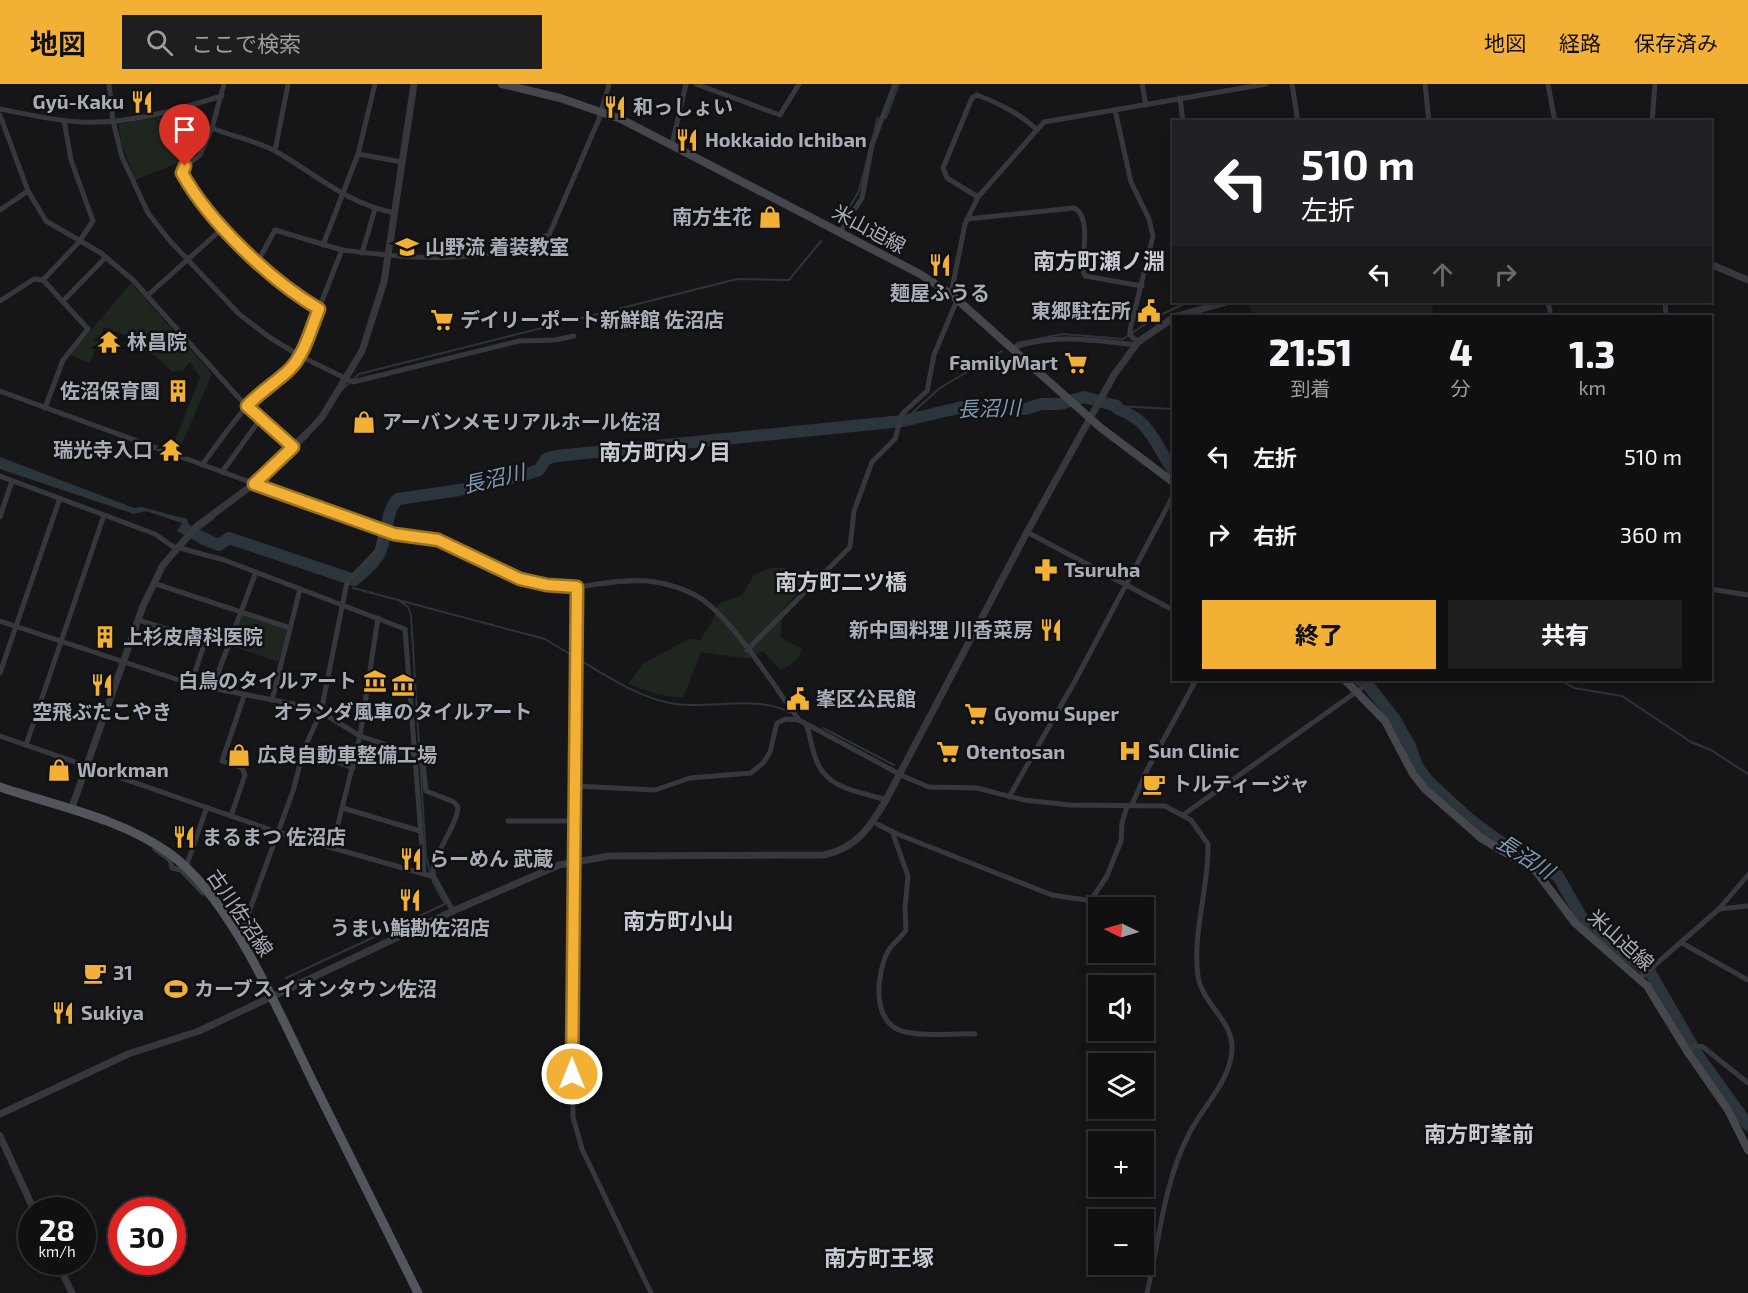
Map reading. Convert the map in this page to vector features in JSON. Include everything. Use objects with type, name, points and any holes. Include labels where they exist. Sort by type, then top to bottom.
[{"type":"main road","name":"米山迫線","points":[[502,84],[600,111],[672,144],[920,274],[954,297],[1091,419],[1172,481]]},
{"type":"main road","name":"米山迫線","points":[[1346,681],[1358,690],[1385,721],[1413,774],[1425,789],[1481,838],[1536,871],[1580,928],[1643,976],[1728,1110],[1748,1149]]},
{"type":"main road","name":"古川佐沼線","points":[[0,787],[131,831],[156,844],[186,867],[237,934],[271,996],[418,1293]]},
{"type":"street","points":[[109,84],[112,121],[122,157],[136,192],[159,228],[239,314],[300,356],[353,382],[519,341],[555,340],[574,336]]},
{"type":"street","points":[[224,84],[212,128],[200,155],[182,170],[200,201],[257,263],[275,280],[319,309]]},
{"type":"street","points":[[275,151],[288,84]]},
{"type":"street","points":[[322,245],[358,154],[375,84]]},
{"type":"street","points":[[71,810],[153,583],[177,546],[197,526],[254,484],[322,417],[347,379],[371,330],[389,255],[414,84]]},
{"type":"street","points":[[257,263],[275,230],[342,250],[430,258],[493,252],[549,235],[561,213],[609,84]]},
{"type":"street","points":[[672,144],[686,84]]},
{"type":"street","points":[[696,84],[780,115],[799,84]]},
{"type":"street","points":[[838,231],[862,198],[872,145],[895,84]]},
{"type":"street","points":[[1142,84],[1146,105]]},
{"type":"street","points":[[747,650],[850,547],[854,511],[872,462],[895,439],[899,421],[906,409],[927,391],[934,355],[954,297],[967,219],[978,196],[1036,130],[1044,122],[1241,86],[1266,84]]},
{"type":"street","points":[[1292,84],[1298,120]]},
{"type":"street","points":[[1425,84],[1429,120]]},
{"type":"street","points":[[1548,84],[1554,120]]},
{"type":"street","points":[[1652,120],[1655,84]]},
{"type":"street","points":[[978,196],[947,178],[943,168],[972,98],[977,95],[986,98],[1029,122],[1036,130]]},
{"type":"street","points":[[0,108],[64,120],[112,121],[162,114],[222,96]]},
{"type":"street","points":[[1180,98],[1183,120]]},
{"type":"street","points":[[0,1114],[128,1054],[199,1031],[453,911],[547,870],[574,861],[609,856],[810,856],[834,853],[846,848],[865,834],[886,800],[1027,532],[1134,340],[1142,286],[1153,236],[1149,219],[1131,182],[1115,110]]},
{"type":"street","points":[[0,116],[28,191],[38,210],[50,225],[106,257],[147,296],[247,406],[293,447]]},
{"type":"street","points":[[43,280],[79,242],[93,221],[93,215],[75,172],[64,120]]},
{"type":"street","points":[[212,128],[275,151],[342,194],[375,209],[395,213]]},
{"type":"street","points":[[358,154],[402,162]]},
{"type":"street","points":[[0,210],[28,191]]},
{"type":"street","points":[[967,219],[1074,208],[1080,213],[1083,221],[1082,269],[1085,276],[1142,286]]},
{"type":"street","points":[[362,253],[375,209]]},
{"type":"street","points":[[147,296],[224,227]]},
{"type":"street","points":[[202,465],[264,387],[292,368],[300,356],[342,250]]},
{"type":"street","points":[[63,302],[106,257]]},
{"type":"street","points":[[1712,265],[1748,280]]},
{"type":"street","points":[[0,301],[37,278],[43,280],[88,329],[63,360],[45,408]]},
{"type":"street","points":[[1182,315],[1224,303]]},
{"type":"street","points":[[1012,348],[1042,339],[1134,340],[1172,319]]},
{"type":"street","points":[[0,391],[385,531],[438,540],[529,582],[577,587],[637,581],[659,583],[680,589],[708,604],[747,650],[799,720],[929,787],[977,788],[1009,797],[1070,806],[1165,806],[1191,820],[1208,844],[1197,953],[1199,983],[1227,1028],[1232,1048],[1227,1072],[1189,1134],[1164,1202],[1148,1293]]},
{"type":"street","points":[[222,472],[261,418]]},
{"type":"street","points":[[0,476],[162,537],[177,546],[256,572],[403,628],[406,632],[420,831],[429,876],[453,911]]},
{"type":"street","points":[[0,517],[12,481]]},
{"type":"street","points":[[0,673],[60,498]]},
{"type":"street","points":[[1009,797],[1075,681],[1172,498]]},
{"type":"street","points":[[27,745],[104,515]]},
{"type":"street","points":[[237,934],[244,926],[293,791],[304,749],[321,712],[349,579],[377,551],[385,531]]},
{"type":"street","points":[[1027,532],[1172,609]]},
{"type":"street","points":[[212,689],[256,572]]},
{"type":"street","points":[[153,583],[290,628]]},
{"type":"street","points":[[577,587],[573,1117],[582,1149],[651,1293]]},
{"type":"street","points":[[272,700],[300,589]]},
{"type":"street","points":[[1712,589],[1748,595]]},
{"type":"street","points":[[333,848],[360,736],[378,618]]},
{"type":"street","points":[[138,620],[202,640],[204,645],[190,684]]},
{"type":"street","points":[[0,621],[190,684],[321,712],[360,736],[416,753]]},
{"type":"street","points":[[877,824],[1052,895],[1086,900],[1093,897],[1107,876],[1121,841],[1122,823],[1130,805],[1195,681]]},
{"type":"street","points":[[1183,815],[1372,681]]},
{"type":"street","points":[[231,816],[245,775],[242,768],[222,761],[244,696]]},
{"type":"street","points":[[574,786],[655,790],[690,778],[751,773],[758,768],[770,752],[777,723],[786,719],[799,720]]},
{"type":"street","points":[[806,724],[818,765],[832,781],[843,787],[886,800]]},
{"type":"street","points":[[0,736],[277,832],[429,876]]},
{"type":"street","points":[[304,749],[353,768]]},
{"type":"street","points":[[416,753],[426,791],[454,802],[458,807],[455,820],[429,876]]},
{"type":"street","points":[[186,867],[207,807]]},
{"type":"street","points":[[343,808],[420,831]]},
{"type":"street","points":[[508,821],[574,821]]},
{"type":"street","points":[[131,831],[170,860],[172,868],[181,870],[219,909]]},
{"type":"street","points":[[892,831],[908,876],[908,886],[905,908],[906,930],[887,953],[878,988],[879,1000],[885,1017],[897,1029],[909,1032],[975,1034]]},
{"type":"street","points":[[1643,976],[1719,909],[1748,875]]},
{"type":"street","points":[[1719,909],[1748,906]]},
{"type":"street","points":[[1680,944],[1748,980]]},
{"type":"street","points":[[1690,1049],[1707,1050],[1748,1083]]},
{"type":"street","points":[[0,1136],[28,1197]]},
{"type":"street","points":[[63,1275],[72,1293]]},
{"type":"shaded area","points":[[168,116],[195,156],[135,180],[121,142],[118,124]]},
{"type":"shaded area","points":[[131,283],[212,374],[178,453],[171,450],[200,377],[190,362],[183,370],[172,372],[155,356],[140,348],[142,342],[104,327],[90,363],[70,355]]},
{"type":"shaded area","points":[[1256,303],[1432,303],[1433,315],[1254,315],[1249,306]]},
{"type":"shaded area","points":[[0,457],[134,508],[142,507],[187,519],[189,525],[220,539],[217,549],[199,543],[177,531],[182,523],[146,511],[134,514],[0,469]]},
{"type":"shaded area","points":[[769,568],[785,568],[807,584],[784,608],[780,637],[802,649],[794,662],[780,670],[763,651],[749,659],[701,652],[683,698],[656,694],[628,684],[644,663],[689,639],[700,640],[714,618],[718,604],[742,595],[754,575]]},
{"type":"shaded area","points":[[243,614],[287,630],[279,662],[232,646]]},
{"type":"waterway","points":[[886,118],[899,84]]},
{"type":"waterway","points":[[847,211],[859,191],[878,117]]},
{"type":"waterway","points":[[342,390],[359,374],[737,279],[789,280],[821,241]]},
{"type":"waterway","points":[[1017,343],[1063,334],[1123,339],[1154,318],[1186,303]]},
{"type":"waterway","points":[[903,421],[940,388],[1002,351]]},
{"type":"waterway","name":"長沼川","points":[[203,539],[219,545],[229,538],[354,580],[372,564],[380,552],[391,510],[398,499],[460,490],[527,474],[539,470],[546,459],[556,456],[903,421],[962,407],[999,405],[1025,409],[1041,404],[1060,404],[1084,397],[1117,406],[1118,409],[1138,420],[1151,434],[1172,468]]},
{"type":"waterway","points":[[1117,406],[1172,409]]},
{"type":"waterway","points":[[275,469],[309,435]]},
{"type":"waterway","points":[[197,531],[214,518]]},
{"type":"waterway","points":[[353,588],[545,639],[573,656]]},
{"type":"waterway","points":[[286,978],[445,904],[433,882],[426,857],[411,615],[408,607],[400,601]]},
{"type":"waterway","points":[[580,660],[650,698],[690,705],[762,704],[789,712]]},
{"type":"waterway","name":"長沼川","points":[[1362,681],[1367,684],[1394,718],[1410,746],[1417,766],[1429,782],[1468,818],[1499,841],[1558,876],[1583,920],[1651,974],[1697,1054],[1748,1125]]},
{"type":"waterway","points":[[1562,681],[1574,688],[1622,696],[1691,742],[1711,750],[1748,774]]},
{"type":"waterway","points":[[823,728],[894,765]]},
{"type":"place","name":"Gyū-Kaku","points":[[142,102]]},
{"type":"place","name":"和っしょい","points":[[615,107]]},
{"type":"place","name":"Hokkaido Ichiban","points":[[687,140]]},
{"type":"place","name":"南方生花","points":[[770,217]]},
{"type":"place","name":"山野流 着装教室","points":[[407,247]]},
{"type":"place","name":"麺屋ふうる","points":[[940,265]]},
{"type":"place","name":"東郷駐在所","points":[[1149,311]]},
{"type":"place","name":"デイリーポート新鮮館 佐沼店","points":[[442,320]]},
{"type":"place","name":"林昌院","points":[[109,342]]},
{"type":"place","name":"FamilyMart","points":[[1076,363]]},
{"type":"place","name":"佐沼保育園","points":[[178,391]]},
{"type":"place","name":"アーバンメモリアルホール佐沼","points":[[364,422]]},
{"type":"place","name":"瑞光寺入口","points":[[171,450]]},
{"type":"place","name":"Tsuruha","points":[[1046,570]]},
{"type":"place","name":"新中国料理 川香菜房","points":[[1051,630]]},
{"type":"place","name":"上杉皮膚科医院","points":[[105,637]]},
{"type":"place","name":"白鳥のタイルアート","points":[[375,681]]},
{"type":"place","name":"空飛ぶたこやき","points":[[102,685]]},
{"type":"place","name":"オランダ風車のタイルアート","points":[[403,685]]},
{"type":"place","name":"峯区公民館","points":[[798,699]]},
{"type":"place","name":"Gyomu Super","points":[[976,714]]},
{"type":"place","name":"Sun Clinic","points":[[1130,751]]},
{"type":"place","name":"Otentosan","points":[[948,752]]},
{"type":"place","name":"広良自動車整備工場","points":[[239,755]]},
{"type":"place","name":"Workman","points":[[59,770]]},
{"type":"place","name":"トルティージャ","points":[[1154,784]]},
{"type":"place","name":"まるまつ 佐沼店","points":[[184,837]]},
{"type":"place","name":"らーめん 武蔵","points":[[411,859]]},
{"type":"place","name":"うまい鮨勘佐沼店","points":[[410,900]]},
{"type":"place","name":"31","points":[[95,973]]},
{"type":"place","name":"カーブス イオンタウン佐沼","points":[[176,989]]},
{"type":"place","name":"Sukiya","points":[[63,1013]]},
{"type":"district","name":"南方町瀬ノ淵","points":[[1099,261]]},
{"type":"district","name":"南方町内ノ目","points":[[665,452]]},
{"type":"district","name":"南方町二ツ橋","points":[[841,582]]},
{"type":"district","name":"南方町小山","points":[[678,921]]},
{"type":"district","name":"南方町峯前","points":[[1479,1134]]},
{"type":"district","name":"南方町王塚","points":[[879,1258]]},
{"type":"route","points":[[185,166],[182,173],[200,201],[247,253],[275,280],[319,309],[300,356],[292,368],[264,387],[247,406],[293,447],[254,484],[394,534],[423,536],[438,540],[529,582],[577,587],[572,1074]]}]
